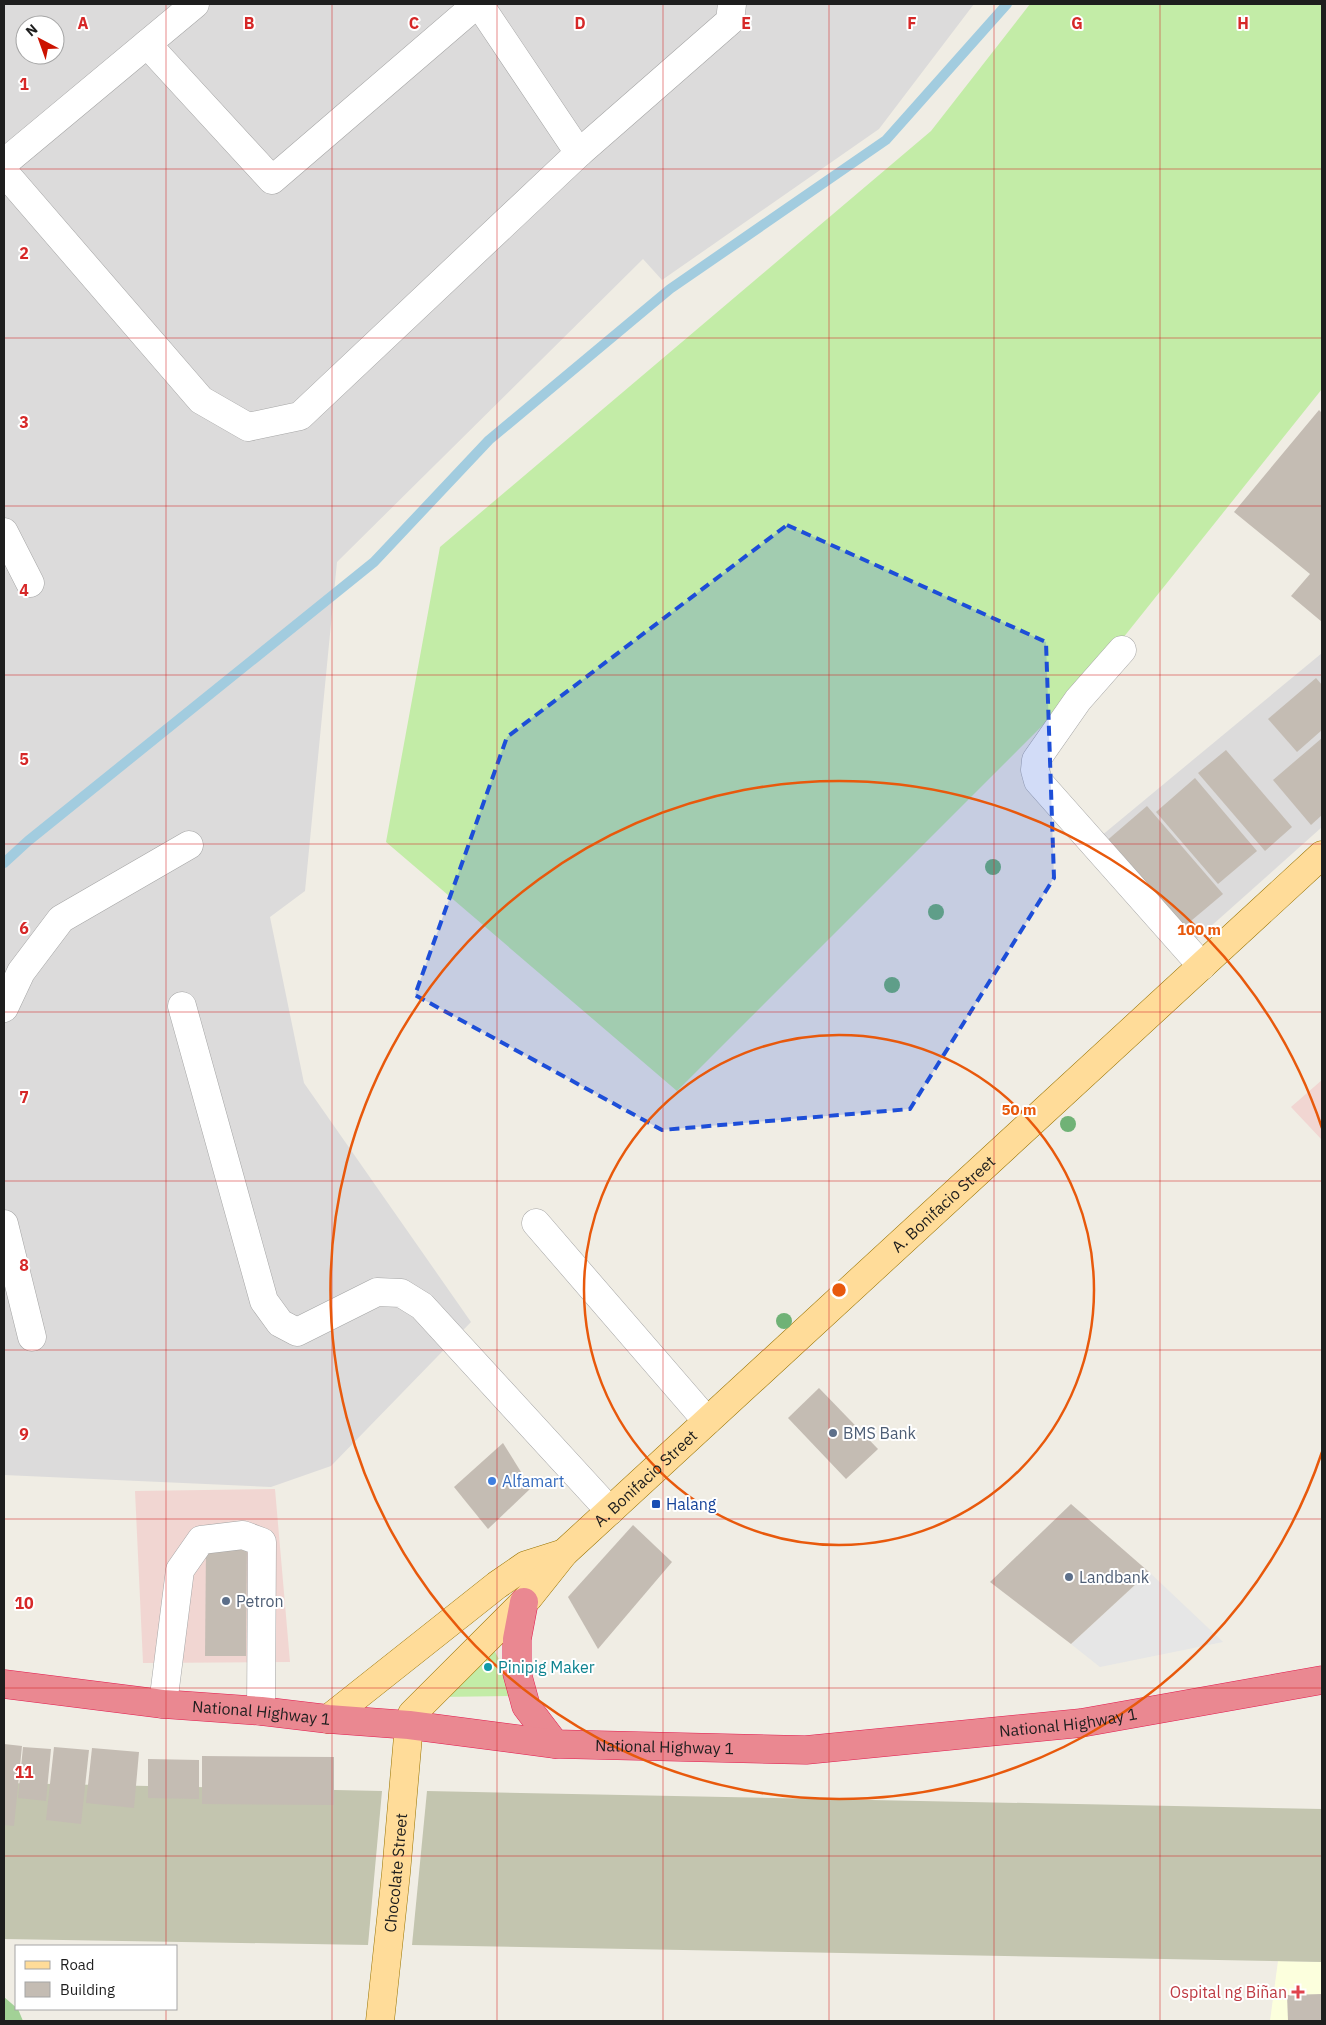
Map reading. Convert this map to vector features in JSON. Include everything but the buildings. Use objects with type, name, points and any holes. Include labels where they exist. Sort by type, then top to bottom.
[{"type":"highway","points":[[524,1602],[517,1638],[517,1672],[526,1706],[555,1744]]},
{"type":"highway","name":"National Highway 1","points":[[4,1684],[163,1704],[409,1725],[555,1744],[806,1750],[1081,1723],[1322,1680]]},
{"type":"main road","name":"A. Bonifacio Street","points":[[409,1725],[412,1714],[524,1602],[564,1553],[1322,855]]},
{"type":"main road","name":"A. Bonifacio Street","points":[[328,1719],[526,1565],[564,1553]]},
{"type":"main road","name":"Chocolate Street","points":[[380,2021],[409,1725]]},
{"type":"street","points":[[4,163],[195,4]]},
{"type":"street","points":[[147,44],[272,180],[478,4],[579,153]]},
{"type":"street","points":[[4,172],[201,400],[248,427],[300,416],[579,153],[730,21],[732,4]]},
{"type":"street","points":[[4,532],[30,583],[4,578]]},
{"type":"street","points":[[1122,650],[1078,700],[1036,760],[1035,770],[1038,781],[1202,966]]},
{"type":"street","points":[[4,1008],[21,972],[61,919],[189,845]]},
{"type":"street","points":[[182,1006],[264,1301],[280,1323],[297,1332],[377,1292],[401,1293],[422,1306],[610,1511]]},
{"type":"street","points":[[536,1223],[707,1421]]},
{"type":"street","points":[[4,1224],[32,1337]]},
{"type":"street","points":[[163,1704],[180,1570],[200,1540],[243,1535],[262,1542],[261,1711]]},
{"type":"highlighted area","points":[[787,525],[1046,642],[1054,878],[910,1109],[662,1130],[415,995],[507,737]]},
{"type":"shaded area","points":[[4,4],[974,4],[879,129],[662,280],[643,259],[337,562],[305,891],[270,917],[304,1083],[471,1322],[331,1466],[271,1487],[4,1475]]},
{"type":"shaded area","points":[[1322,653],[1322,827],[1182,952],[1089,846]]},
{"type":"shaded area","points":[[1322,1080],[1322,1140],[1291,1107]]},
{"type":"shaded area","points":[[275,1489],[290,1662],[143,1663],[135,1491]]},
{"type":"shaded area","points":[[1149,1572],[1223,1642],[1100,1667],[1071,1644]]},
{"type":"shaded area","points":[[4,1783],[382,1791],[368,1945],[4,1939]]},
{"type":"shaded area","points":[[427,1791],[1322,1809],[1322,1962],[412,1945]]},
{"type":"shaded area","name":"Ospital ng Biñan","points":[[1278,1961],[1322,1962],[1322,2021],[1270,2021]]},
{"type":"green space","points":[[1030,4],[1322,4],[1322,389],[1095,673],[677,1091],[386,842],[440,547],[931,131]]},
{"type":"green space","points":[[492,1646],[518,1696],[439,1697]]},
{"type":"green space","points":[[4,1997],[15,2006],[15,2010],[18,2010],[23,2021],[4,2021]]},
{"type":"waterway","points":[[4,863],[28,841],[374,562],[489,440],[670,289],[886,140],[1007,4]]},
{"type":"place","name":"BMS Bank","points":[[833,1433]]},
{"type":"place","name":"Alfamart","points":[[492,1481]]},
{"type":"place","name":"Halang","points":[[656,1504]]},
{"type":"place","name":"Landbank","points":[[1069,1577]]},
{"type":"place","name":"Petron","points":[[226,1601]]},
{"type":"place","name":"Pinipig Maker","points":[[488,1667]]},
{"type":"place","name":"Ospital ng Biñan","points":[[1298,1992]]}]
